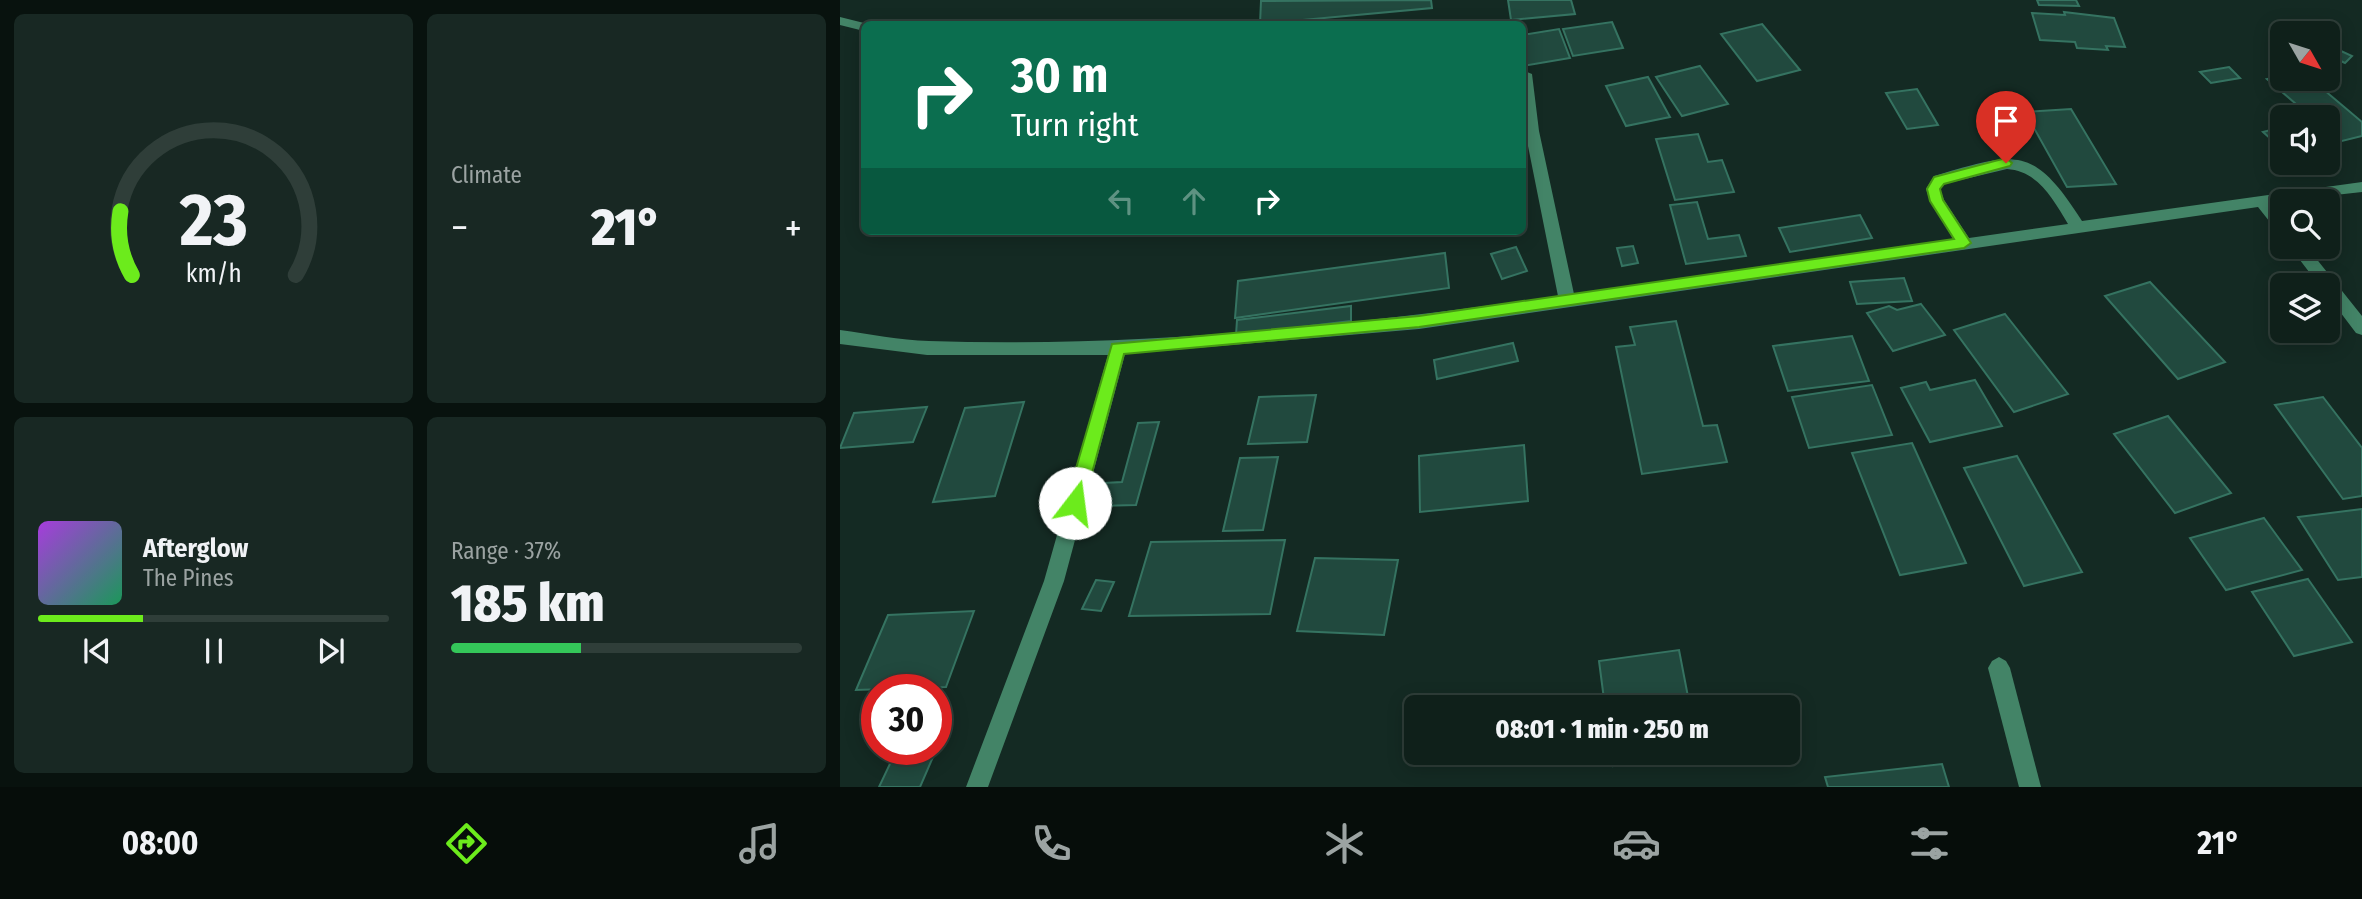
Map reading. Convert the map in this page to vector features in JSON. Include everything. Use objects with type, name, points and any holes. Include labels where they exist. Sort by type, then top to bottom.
[{"type":"street","points":[[840,21],[861,26]]},
{"type":"street","points":[[1526,82],[1532,131],[1567,300]]},
{"type":"street","points":[[1964,243],[1937,201],[1933,189],[1939,180],[2006,163],[2024,164],[2043,176],[2077,226]]},
{"type":"street","points":[[840,337],[927,348],[1118,348],[1419,321],[2362,187]]},
{"type":"street","points":[[2263,203],[2270,212]]},
{"type":"street","points":[[2307,259],[2362,328]]},
{"type":"street","points":[[977,787],[1054,581],[1118,348]]},
{"type":"street","points":[[1999,668],[2030,787]]},
{"type":"building","points":[[1431,0],[1432,8],[1292,21],[1260,21],[1261,1]]},
{"type":"building","points":[[1508,0],[1571,0],[1575,14],[1511,20]]},
{"type":"building","points":[[2037,0],[2076,0],[2079,6],[2039,5]]},
{"type":"building","points":[[2064,12],[2114,18],[2125,47],[2106,46],[2108,50],[2077,48],[2075,42],[2040,40],[2032,13],[2065,15]]},
{"type":"building","points":[[1612,22],[1623,48],[1573,56],[1563,29]]},
{"type":"building","points":[[1762,24],[1800,70],[1757,81],[1721,34]]},
{"type":"building","points":[[1559,29],[1570,58],[1526,65],[1526,34]]},
{"type":"building","points":[[2340,50],[2352,56],[2345,63],[2340,61]]},
{"type":"building","points":[[1700,66],[1728,104],[1682,116],[1656,77]]},
{"type":"building","points":[[2229,67],[2240,78],[2211,83],[2200,72]]},
{"type":"building","points":[[1648,77],[1670,117],[1626,126],[1606,86]]},
{"type":"building","points":[[1917,89],[1938,125],[1907,129],[1886,93]]},
{"type":"building","points":[[2281,91],[2325,91],[2362,122],[2362,136],[2340,142],[2340,105],[2297,105]]},
{"type":"building","points":[[2071,109],[2116,184],[2067,187],[2025,112]]},
{"type":"building","points":[[1698,134],[1708,162],[1722,160],[1734,192],[1675,200],[1656,139]]},
{"type":"building","points":[[1697,202],[1708,239],[1739,235],[1746,256],[1686,264],[1670,205]]},
{"type":"building","points":[[1860,215],[1872,238],[1790,252],[1779,228]]},
{"type":"building","points":[[1633,246],[1638,263],[1622,266],[1617,248]]},
{"type":"building","points":[[1516,247],[1527,271],[1502,279],[1491,254]]},
{"type":"building","points":[[1445,253],[1449,288],[1235,318],[1238,281]]},
{"type":"building","points":[[1904,278],[1912,301],[1857,304],[1850,282]]},
{"type":"building","points":[[2150,282],[2225,362],[2178,379],[2105,296]]},
{"type":"building","points":[[1921,304],[1945,335],[1893,351],[1867,313],[1889,306],[1897,310]]},
{"type":"building","points":[[1351,306],[1351,321],[1236,335],[1237,320]]},
{"type":"building","points":[[2005,314],[2068,394],[2014,412],[1954,330]]},
{"type":"building","points":[[1676,321],[1703,426],[1717,425],[1727,462],[1642,474],[1616,347],[1635,345],[1630,327]]},
{"type":"building","points":[[1852,336],[1869,381],[1788,391],[1773,346]]},
{"type":"building","points":[[1513,343],[1518,361],[1437,379],[1434,360]]},
{"type":"building","points":[[1975,380],[2002,426],[1930,442],[1901,388],[1926,382],[1930,390]]},
{"type":"building","points":[[1872,385],[1892,435],[1809,448],[1792,397]]},
{"type":"building","points":[[1316,395],[1307,442],[1248,444],[1259,397]]},
{"type":"building","points":[[2323,397],[2362,448],[2362,496],[2343,499],[2275,405]]},
{"type":"building","points":[[1024,402],[995,496],[933,502],[965,408]]},
{"type":"building","points":[[927,407],[913,442],[840,448],[854,413]]},
{"type":"building","points":[[2168,416],[2231,493],[2175,513],[2114,434]]},
{"type":"building","points":[[1159,422],[1136,505],[1097,506],[1104,483],[1122,482],[1138,423]]},
{"type":"building","points":[[1912,443],[1966,563],[1900,575],[1852,453]]},
{"type":"building","points":[[1524,445],[1528,501],[1420,512],[1419,456]]},
{"type":"building","points":[[2017,456],[2082,572],[2024,586],[1964,468]]},
{"type":"building","points":[[1278,457],[1263,530],[1223,531],[1240,458]]},
{"type":"building","points":[[2362,509],[2362,577],[2338,580],[2298,517]]},
{"type":"building","points":[[2264,518],[2302,570],[2226,590],[2190,538]]},
{"type":"building","points":[[1285,540],[1270,614],[1129,616],[1151,542]]},
{"type":"building","points":[[1315,558],[1398,560],[1384,635],[1297,631]]},
{"type":"building","points":[[2308,579],[2352,642],[2294,656],[2252,592]]},
{"type":"building","points":[[1096,580],[1114,582],[1101,611],[1082,609]]},
{"type":"building","points":[[974,611],[951,674],[863,674],[888,615]]},
{"type":"building","points":[[1679,650],[1688,695],[1603,695],[1599,661]]},
{"type":"building","points":[[1942,764],[1949,787],[1828,787],[1825,777]]},
{"type":"building","points":[[889,765],[930,765],[920,787],[879,787]]},
{"type":"route","points":[[1075,503],[1118,348],[1419,321],[1964,243],[1937,201],[1933,189],[1939,180],[2006,163]]}]
